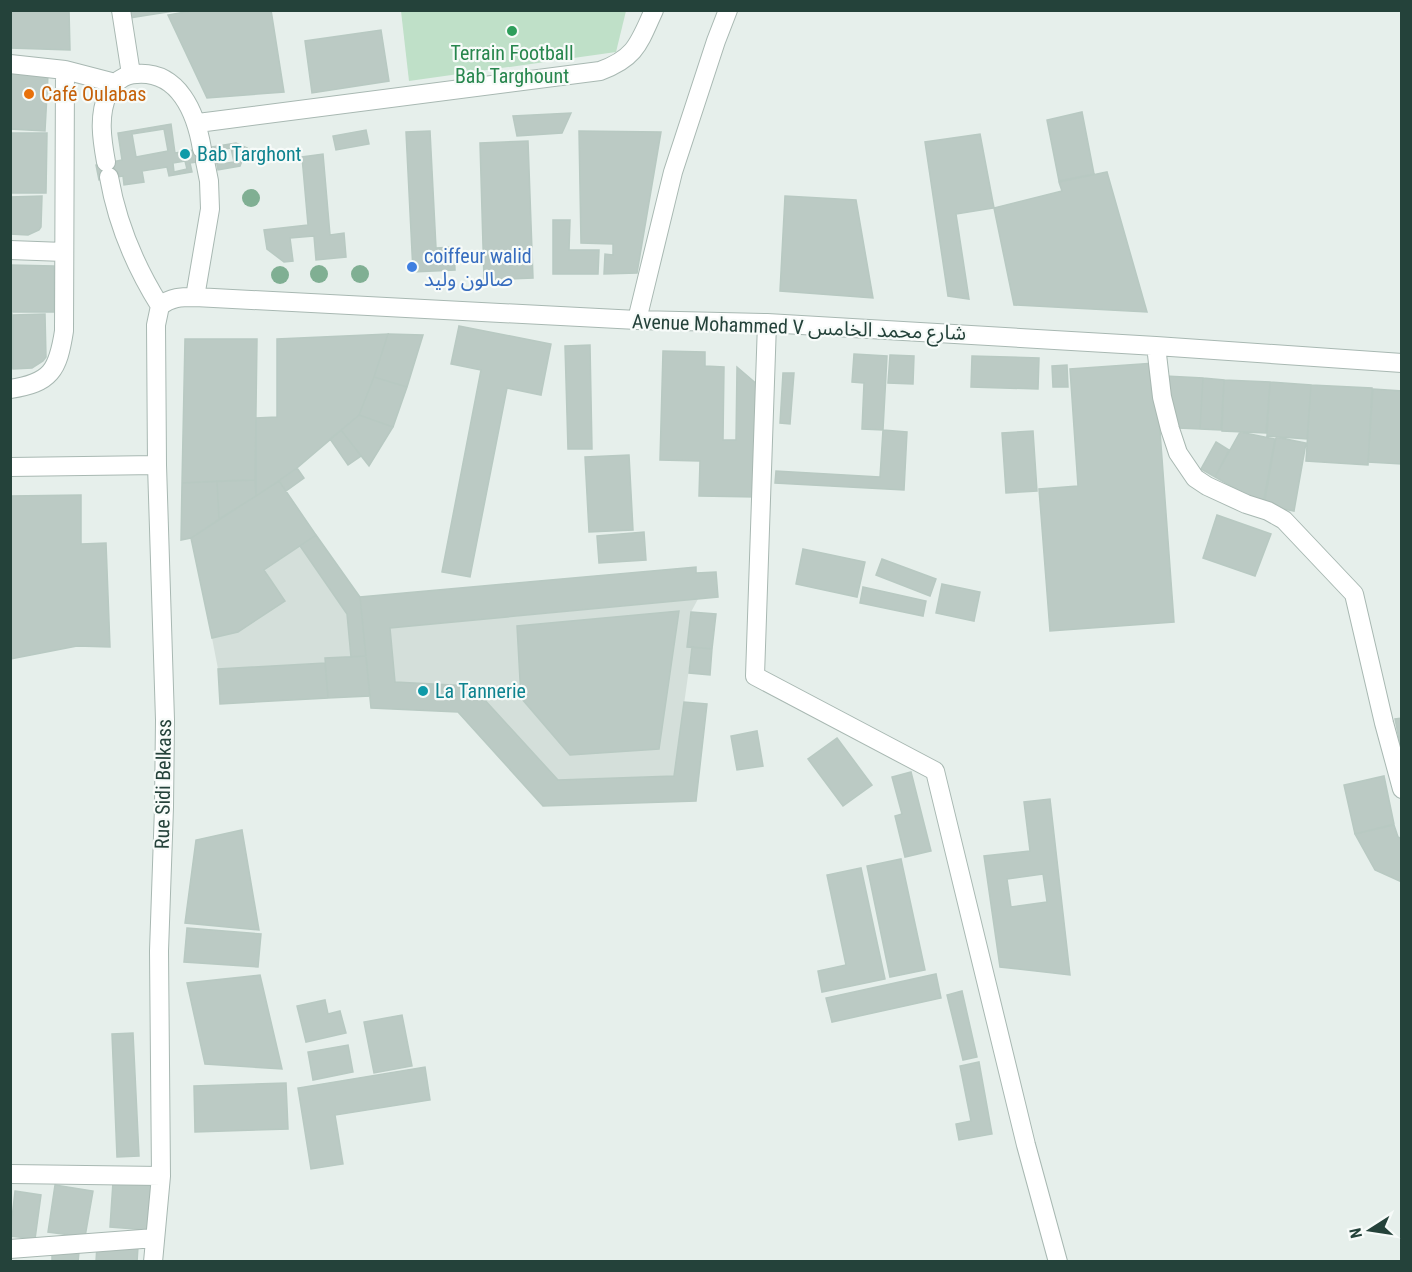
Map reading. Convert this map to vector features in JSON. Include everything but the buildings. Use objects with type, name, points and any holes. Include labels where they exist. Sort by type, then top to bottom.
[{"type":"street","points":[[121,10],[131,74]]},
{"type":"street","points":[[198,123],[600,70],[626,59],[636,47],[654,10]]},
{"type":"street","points":[[637,321],[672,172],[728,10]]},
{"type":"street","points":[[10,63],[65,70],[115,82]]},
{"type":"street","points":[[10,389],[26,387],[46,377],[54,370],[60,358],[64,331],[65,70]]},
{"type":"street","points":[[160,306],[145,282],[128,245],[114,204],[102,137],[103,113],[108,95],[115,82],[131,74],[148,73],[166,79],[183,96],[198,123],[209,181],[210,209],[195,297]]},
{"type":"street","points":[[10,250],[64,252]]},
{"type":"street","name":"Avenue Mohammed V شارع محمد الخامس","points":[[160,306],[167,300],[177,297],[195,297],[637,321],[767,323],[1401,363]]},
{"type":"street","name":"Rue Sidi Belkass","points":[[153,1262],[161,1176],[159,951],[165,720],[157,465],[156,325],[160,306]]},
{"type":"street","points":[[767,323],[755,676],[934,771],[1026,1145],[1058,1262]]},
{"type":"street","points":[[1156,346],[1162,397],[1170,429],[1178,453],[1195,478],[1207,486],[1284,520],[1354,594],[1401,789]]},
{"type":"street","points":[[10,467],[157,465]]},
{"type":"street","points":[[10,1174],[161,1176]]},
{"type":"street","points":[[10,1249],[155,1238]]},
{"type":"shaded area","points":[[300,546],[347,614],[351,657],[325,658],[325,663],[218,669],[212,638],[238,632],[284,601],[265,570]]},
{"type":"shaded area","points":[[698,599],[691,612],[687,646],[692,647],[674,776],[558,780],[472,686],[395,682],[390,628]]},
{"type":"green space","name":"Terrain Football Bab Targhount","points":[[401,10],[626,11],[616,52],[409,81]]},
{"type":"place","name":"Terrain Football Bab Targhount","points":[[512,31]]},
{"type":"place","name":"Café Oulabas","points":[[29,94]]},
{"type":"place","name":"Bab Targhont","points":[[185,154]]},
{"type":"place","name":"coiffeur walid صالون وليد","points":[[412,267]]},
{"type":"place","name":"La Tannerie","points":[[423,691]]}]
